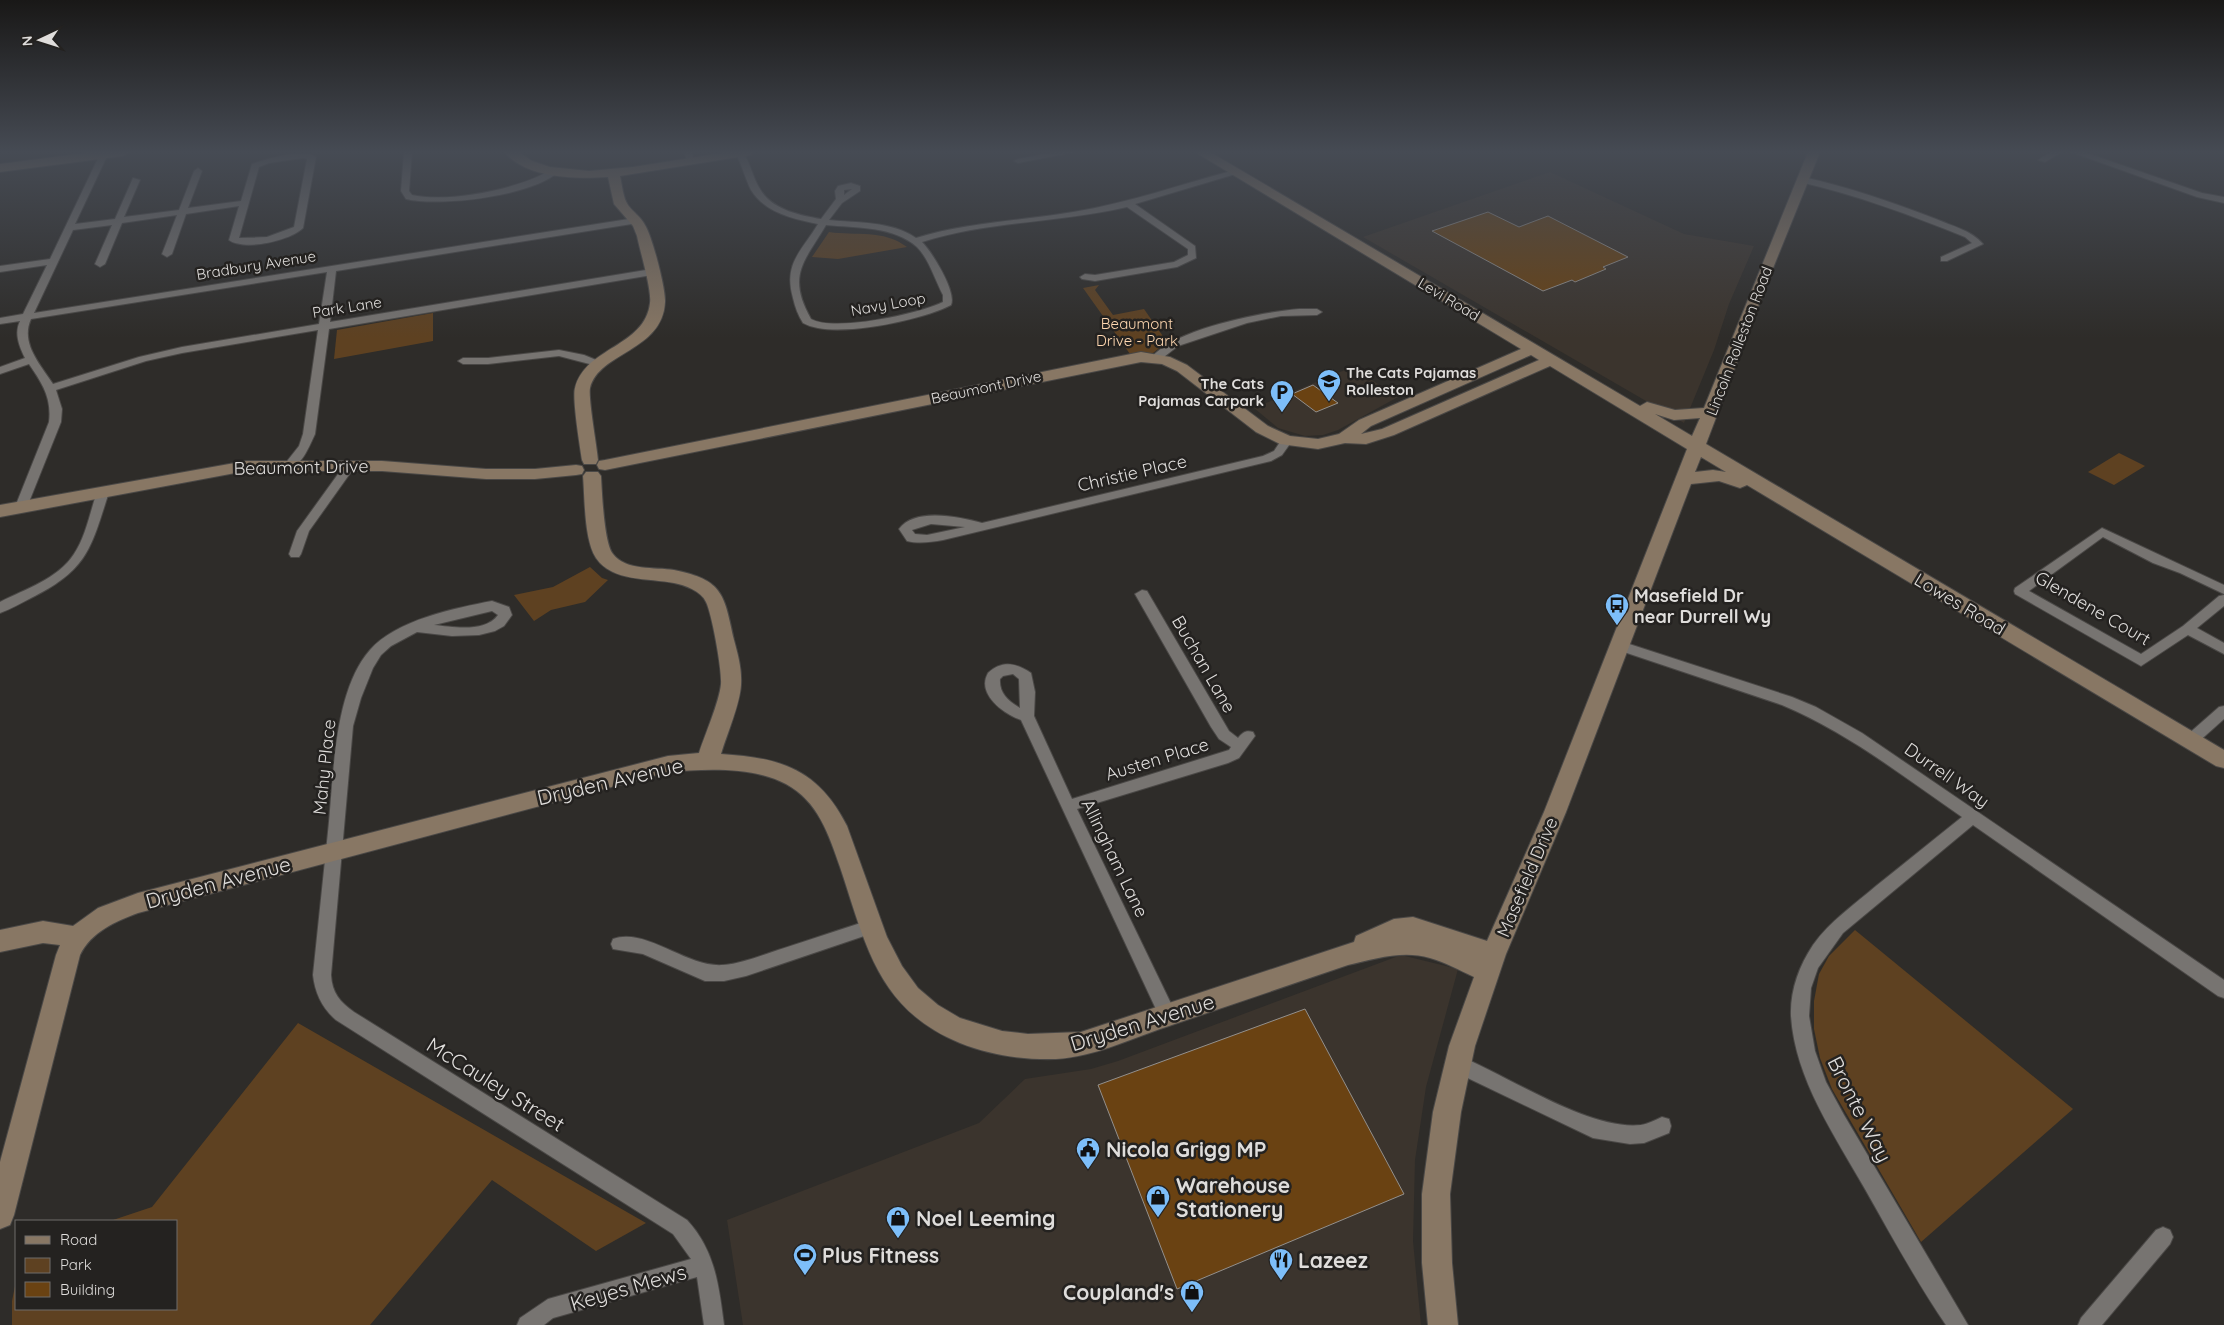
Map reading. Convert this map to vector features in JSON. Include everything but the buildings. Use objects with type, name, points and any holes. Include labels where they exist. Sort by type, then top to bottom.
[{"type":"street","points":[[21,508],[57,416],[57,402],[32,359],[22,334],[28,316],[76,214]]},
{"type":"street","points":[[100,264],[122,214]]},
{"type":"street","points":[[69,228],[169,214]]},
{"type":"street","points":[[167,254],[181,214]]},
{"type":"street","points":[[242,214],[234,240],[246,242],[294,232],[298,228],[301,214]]},
{"type":"street","points":[[629,214],[644,236],[658,301],[655,320],[642,337],[601,364],[587,377],[582,389],[601,550],[609,562],[636,571],[691,580],[710,591],[715,599],[730,667],[731,681],[728,698],[708,760]]},
{"type":"street","points":[[790,214],[824,222],[887,230],[916,241],[940,234],[996,224],[1051,219],[1078,214]]},
{"type":"street","points":[[824,222],[830,214]]},
{"type":"street","points":[[1085,278],[1096,278],[1177,264],[1193,256],[1192,248],[1144,214]]},
{"type":"street","name":"Levi Road","points":[[1304,214],[1697,446]]},
{"type":"street","name":"Lincoln Rolleston Road","points":[[1697,446],[1789,214]]},
{"type":"street","points":[[1915,214],[1968,235],[1978,244],[1944,259]]},
{"type":"street","name":"Bradbury Avenue","points":[[0,320],[635,220]]},
{"type":"street","name":"Navy Loop","points":[[824,222],[798,260],[793,276],[794,290],[804,317],[812,324],[819,326],[845,327],[934,311],[948,303],[948,295],[923,248],[916,241]]},
{"type":"street","points":[[0,269],[53,261]]},
{"type":"street","points":[[290,465],[308,441],[332,269]]},
{"type":"street","name":"Park Lane","points":[[50,388],[153,356],[652,272]]},
{"type":"street","points":[[1156,358],[1166,348],[1174,344],[1224,326],[1290,312],[1317,312]]},
{"type":"street","name":"Beaumont Drive","points":[[1345,438],[1366,422],[1533,349]]},
{"type":"street","points":[[463,361],[493,362],[561,353],[601,364]]},
{"type":"street","name":"Beaumont Drive","points":[[0,512],[235,468],[290,465],[350,465],[414,467],[486,474],[591,468],[1140,356],[1156,358],[1182,368],[1262,429],[1286,441],[1318,444],[1345,438],[1366,439],[1376,436],[1551,360]]},
{"type":"street","points":[[0,371],[32,359]]},
{"type":"street","points":[[1435,392],[1452,404]]},
{"type":"street","points":[[1614,397],[1634,400],[1666,414],[1690,415],[1710,412]]},
{"type":"street","name":"Christie Place","points":[[979,526],[931,520],[919,521],[911,524],[906,529],[911,538],[926,539],[1267,459],[1278,453],[1286,441]]},
{"type":"street","name":"Masefield Drive","points":[[1443,1325],[1437,1263],[1436,1194],[1447,1112],[1457,1064],[1491,962],[1555,812],[1697,446]]},
{"type":"street","name":"Lowes Road","points":[[1697,446],[2224,760]]},
{"type":"street","points":[[296,554],[303,531],[350,465]]},
{"type":"street","points":[[1685,480],[1707,474],[1725,476],[1750,488],[1777,495]]},
{"type":"street","points":[[0,608],[53,581],[73,565],[84,548],[103,492]]},
{"type":"street","name":"Glendene Court","points":[[2224,590],[2185,570],[2157,560],[2102,532],[2020,591],[2142,661],[2188,630],[2224,599]]},
{"type":"street","name":"Buchan Lane","points":[[1142,594],[1224,735],[1244,742]]},
{"type":"street","name":"Mahy Place","points":[[334,852],[346,726],[352,704],[375,653],[394,637],[417,627],[492,606],[504,610],[505,615],[498,625],[481,630],[448,632],[417,627]]},
{"type":"street","points":[[2188,630],[2224,649]]},
{"type":"street","name":"Durrell Way","points":[[1620,646],[1787,701],[1811,711],[1857,737],[2224,990]]},
{"type":"street","points":[[2191,740],[2224,711]]},
{"type":"street","name":"Allingham Lane","points":[[1027,716],[1168,1016]]},
{"type":"street","name":"Austen Place","points":[[1068,806],[1223,759],[1234,754],[1244,742]]},
{"type":"street","name":"Dryden Avenue","points":[[0,1215],[68,955],[78,936],[90,925],[138,903],[662,766],[708,760],[746,764],[787,774],[806,786],[820,799],[834,819],[887,963],[900,984],[924,1008],[944,1022],[981,1038],[1020,1047],[1068,1046],[1094,1041],[1348,954],[1409,944],[1491,962]]},
{"type":"street","name":"Bronte Way","points":[[1958,1325],[1918,1264],[1813,1073],[1802,1031],[1801,998],[1806,970],[1836,928],[1974,816]]},
{"type":"street","name":"McCauley Street","points":[[334,852],[322,975],[325,994],[333,1007],[680,1227],[698,1248],[704,1265],[714,1325]]},
{"type":"street","points":[[619,944],[644,948],[705,973],[724,973],[746,968],[873,926]]},
{"type":"street","points":[[0,941],[43,932],[78,936]]},
{"type":"street","points":[[1457,1064],[1593,1128],[1630,1135],[1644,1134],[1662,1126]]},
{"type":"street","points":[[2088,1325],[2163,1237]]},
{"type":"street","name":"Keyes Mews","points":[[526,1325],[548,1309],[704,1265]]},
{"type":"shaded area","points":[[1430,214],[1640,214],[1684,234],[1754,246],[1729,304],[1714,350],[1684,423],[1363,237]]},
{"type":"shaded area","name":"The Cats Pajamas Rolleston","points":[[1352,367],[1398,397],[1338,430],[1323,435],[1305,436],[1278,428],[1254,408]]},
{"type":"shaded area","points":[[1401,955],[1458,969],[1426,1087],[1415,1160],[1413,1241],[1421,1325],[743,1325],[727,1220],[979,1123],[1025,1079],[1091,1069],[1118,1061]]},
{"type":"green space","points":[[829,232],[879,235],[898,241],[907,247],[838,259],[812,257]]},
{"type":"green space","name":"Beaumont Drive - Park","points":[[1099,285],[1095,290],[1113,315],[1144,309],[1167,342],[1153,353],[1130,354],[1083,288]]},
{"type":"green space","points":[[433,313],[433,341],[334,359],[337,330]]},
{"type":"green space","points":[[2119,453],[2145,466],[2114,485],[2088,472]]},
{"type":"green space","points":[[590,567],[602,578],[608,580],[585,602],[551,610],[534,621],[514,595],[553,587]]},
{"type":"green space","points":[[1855,930],[2073,1109],[1921,1242],[1832,1089],[1820,1058],[1814,1029],[1814,1001],[1819,974],[1829,956]]},
{"type":"green space","points":[[298,1023],[646,1223],[596,1251],[492,1180],[370,1325],[12,1325],[12,1301],[15,1286],[15,1310],[178,1310],[178,1220],[113,1220],[152,1207]]},
{"type":"place","name":"The Cats Pajamas Rolleston","points":[[1329,402]]},
{"type":"place","name":"The Cats Pajamas Carpark","points":[[1282,413]]},
{"type":"place","name":"Masefield Dr near Durrell Wy","points":[[1617,626]]},
{"type":"place","name":"Nicola Grigg MP","points":[[1088,1170]]},
{"type":"place","name":"Warehouse Stationery","points":[[1158,1218]]},
{"type":"place","name":"Noel Leeming","points":[[898,1239]]},
{"type":"place","name":"Plus Fitness","points":[[805,1276]]},
{"type":"place","name":"Lazeez","points":[[1281,1281]]},
{"type":"place","name":"Coupland's","points":[[1192,1313]]}]
